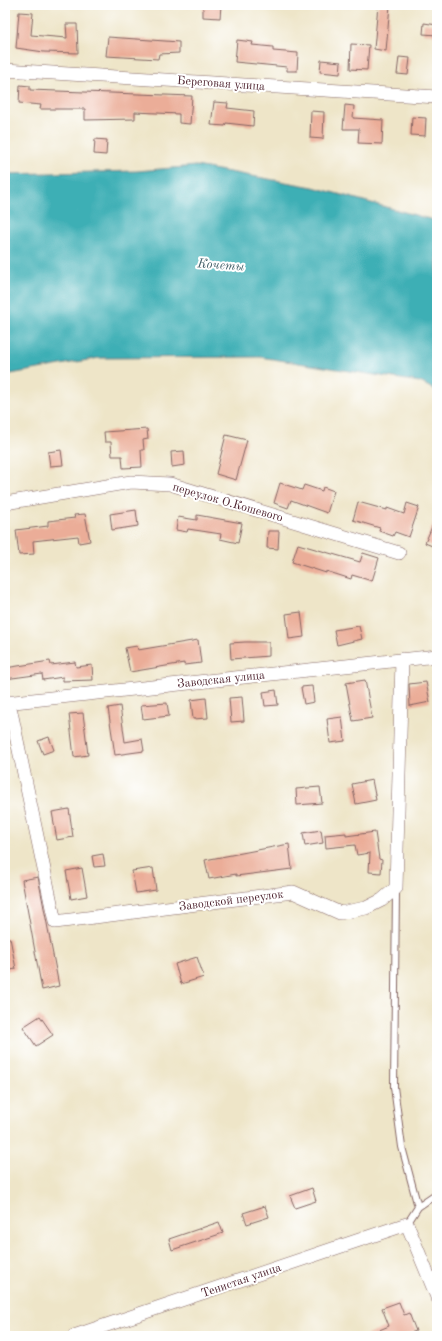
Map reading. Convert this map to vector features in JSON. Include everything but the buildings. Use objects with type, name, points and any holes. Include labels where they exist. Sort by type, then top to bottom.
[{"type":"street","name":"Береговая улица","points":[[5,70],[437,97]]},
{"type":"street","name":"переулок О.Кошевого","points":[[5,503],[131,482],[170,484],[399,553]]},
{"type":"street","name":"Заводская улица","points":[[7,702],[437,656]]},
{"type":"street","points":[[396,888],[402,659]]},
{"type":"street","name":"Заводской переулок","points":[[7,702],[55,922],[293,892],[340,913],[366,908],[382,900],[396,888]]},
{"type":"street","points":[[407,1224],[437,1296]]},
{"type":"street","name":"Тенистая улица","points":[[74,1336],[407,1224]]},
{"type":"lane","points":[[396,888],[394,1087],[402,1147],[418,1207]]},
{"type":"lane","points":[[407,1224],[418,1207],[437,1194]]},
{"type":"water","name":"Кочеты","points":[[196,166],[313,187],[437,221],[437,391],[420,382],[260,357],[99,358],[5,375],[5,174],[137,171]]}]
